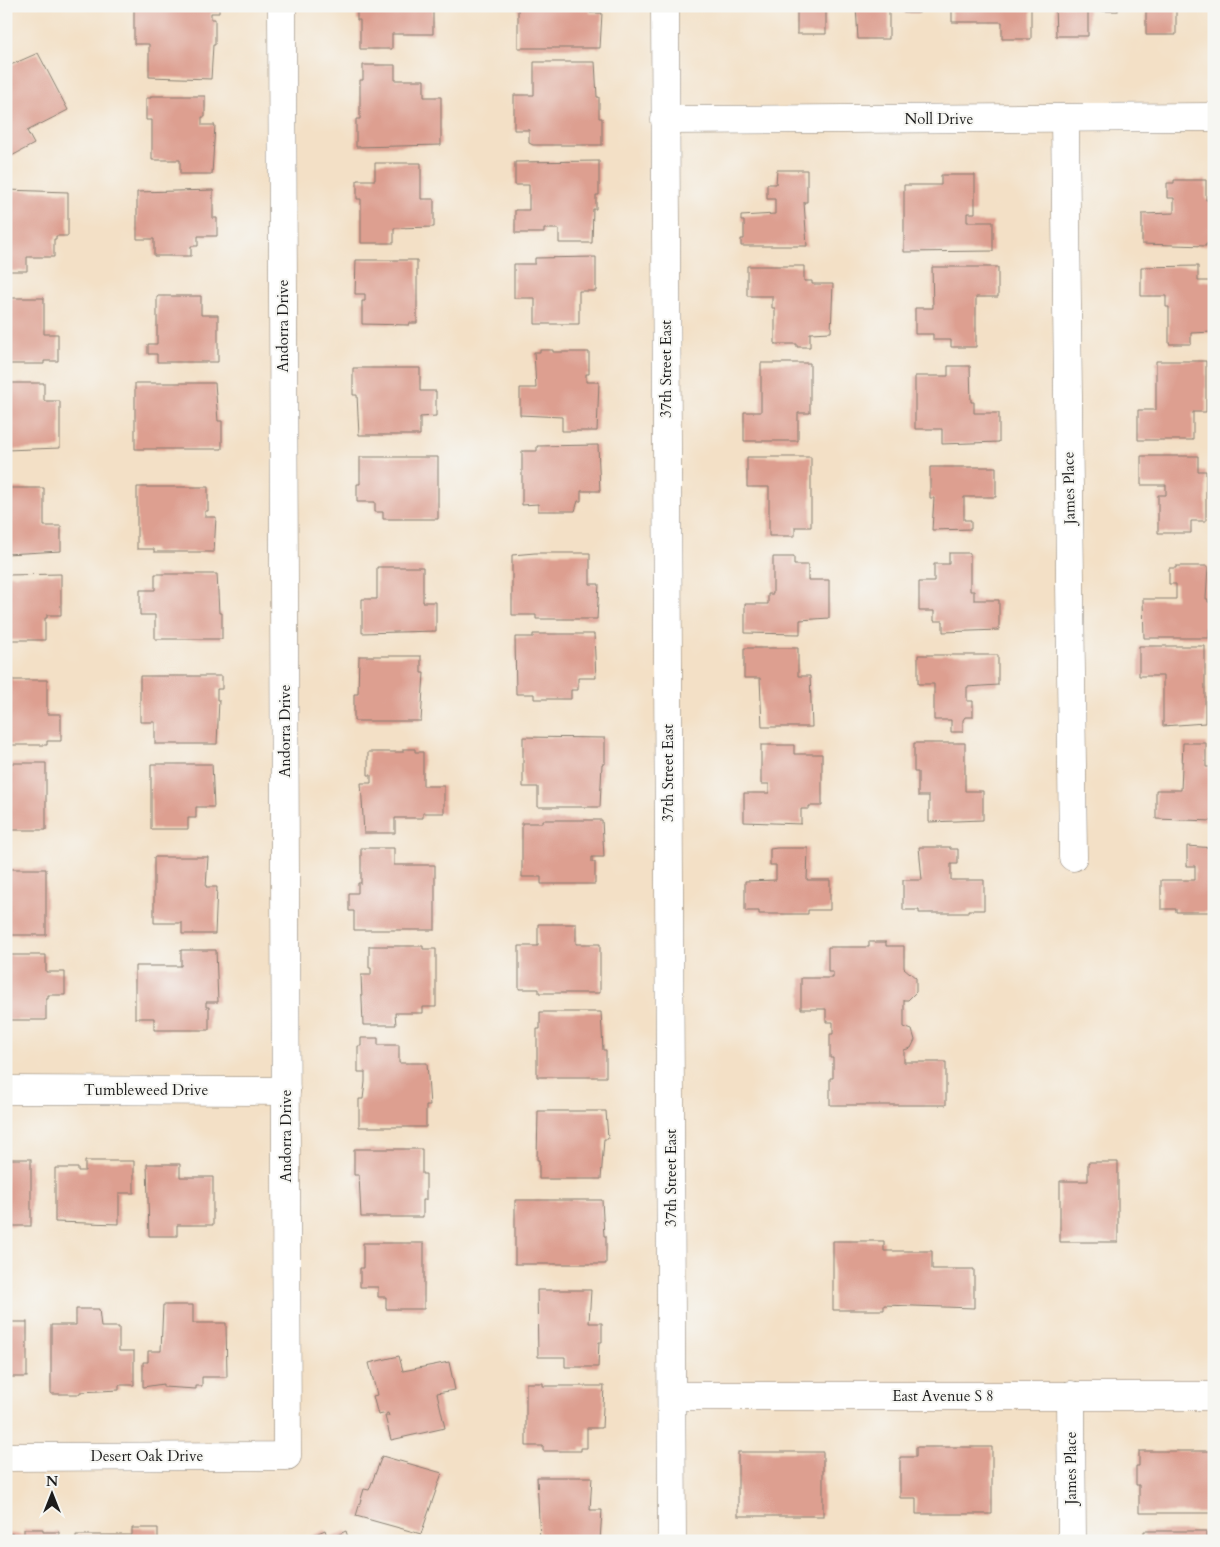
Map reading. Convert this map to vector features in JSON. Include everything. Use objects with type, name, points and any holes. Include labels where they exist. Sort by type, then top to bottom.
[{"type":"street","name":"Andorra Drive","points":[[282,6],[287,1456]]},
{"type":"street","name":"37th Street East","points":[[665,6],[672,1541]]},
{"type":"street","name":"Noll Drive","points":[[665,120],[1214,117]]},
{"type":"street","name":"James Place","points":[[1065,119],[1073,857]]},
{"type":"street","name":"Tumbleweed Drive","points":[[6,1090],[286,1091]]},
{"type":"street","name":"James Place","points":[[1071,1395],[1072,1541]]},
{"type":"street","name":"East Avenue S 8","points":[[672,1396],[1214,1396]]},
{"type":"street","name":"Desert Oak Drive","points":[[6,1457],[287,1456]]},
{"type":"building","points":[[134,6],[219,6],[219,13],[211,13],[211,19],[215,19],[215,45],[213,45],[211,79],[149,77],[149,44],[134,44]]},
{"type":"building","points":[[357,6],[433,7],[433,34],[392,34],[392,49],[360,49],[360,20],[357,20]]},
{"type":"building","points":[[518,6],[590,6],[590,13],[602,13],[600,48],[518,48]]},
{"type":"building","points":[[785,6],[826,6],[826,34],[797,34],[797,11],[785,11]]},
{"type":"building","points":[[856,6],[889,6],[889,39],[858,39]]},
{"type":"building","points":[[904,6],[919,6],[919,13],[904,13]]},
{"type":"building","points":[[952,6],[1031,6],[1031,39],[1002,39],[1002,22],[952,22]]},
{"type":"building","points":[[1055,6],[1088,6],[1088,36],[1056,36]]},
{"type":"building","points":[[1103,6],[1118,6],[1118,11],[1103,11]]},
{"type":"building","points":[[1146,6],[1187,6],[1187,10],[1176,10],[1176,35],[1146,35]]},
{"type":"building","points":[[38,53],[68,110],[27,131],[34,144],[6,159],[6,67]]},
{"type":"building","points":[[534,62],[595,62],[599,118],[602,118],[602,145],[533,145],[529,143],[529,130],[514,130],[514,95],[534,95]]},
{"type":"building","points":[[363,65],[395,65],[395,80],[424,80],[424,97],[441,97],[441,145],[356,147],[356,119],[360,119],[360,80],[363,80]]},
{"type":"building","points":[[151,96],[205,96],[205,117],[202,117],[202,125],[215,125],[212,174],[180,174],[180,160],[152,160],[152,120],[146,120],[146,98],[151,98]]},
{"type":"building","points":[[599,161],[599,195],[596,195],[596,209],[593,209],[592,243],[559,243],[559,229],[544,229],[544,233],[515,233],[515,210],[529,210],[529,185],[515,185],[515,162]]},
{"type":"building","points":[[375,163],[421,163],[421,199],[434,199],[434,227],[394,228],[394,243],[361,243],[361,199],[357,199],[357,180],[375,180]]},
{"type":"building","points":[[777,170],[807,170],[807,202],[804,202],[807,246],[741,246],[741,239],[744,239],[744,221],[741,221],[741,216],[775,214],[775,199],[767,199],[767,184],[776,184]]},
{"type":"building","points":[[941,175],[975,175],[975,213],[967,213],[967,222],[993,222],[993,251],[904,252],[904,185],[941,185]]},
{"type":"building","points":[[1174,180],[1206,180],[1206,200],[1214,200],[1214,244],[1206,244],[1206,246],[1142,244],[1142,214],[1174,213],[1174,198],[1167,198],[1167,183],[1174,183]]},
{"type":"building","points":[[6,190],[68,192],[68,236],[56,236],[56,239],[54,239],[54,257],[27,257],[27,271],[9,271],[9,275],[6,275]]},
{"type":"building","points":[[213,190],[213,218],[217,218],[217,236],[198,236],[198,246],[191,246],[191,256],[154,256],[154,239],[137,239],[137,192]]},
{"type":"building","points":[[596,257],[596,291],[579,291],[579,324],[535,324],[535,298],[514,298],[514,264],[535,264],[535,258]]},
{"type":"building","points":[[356,260],[417,260],[417,323],[409,323],[409,325],[362,324],[362,301],[365,301],[365,294],[355,294]]},
{"type":"building","points":[[747,266],[804,266],[804,281],[812,281],[812,284],[833,284],[831,332],[810,333],[810,347],[797,347],[797,344],[775,344],[775,308],[772,308],[772,296],[747,296]]},
{"type":"building","points":[[1198,266],[1198,281],[1214,281],[1213,332],[1191,333],[1191,344],[1169,344],[1169,307],[1166,307],[1166,296],[1141,296],[1141,267]]},
{"type":"building","points":[[932,267],[998,267],[998,297],[976,297],[976,347],[951,347],[951,340],[933,340],[933,334],[915,334],[915,308],[933,308]]},
{"type":"building","points":[[157,296],[201,296],[201,315],[218,315],[218,362],[157,362],[157,354],[148,354],[148,344],[157,344]]},
{"type":"building","points":[[6,298],[44,298],[44,334],[58,334],[58,361],[44,361],[44,364],[6,364]]},
{"type":"building","points":[[540,350],[589,352],[589,374],[586,374],[586,382],[599,382],[597,431],[562,431],[562,417],[520,415],[520,388],[536,388],[534,352],[540,352]]},
{"type":"building","points":[[1156,361],[1206,361],[1206,412],[1193,412],[1193,440],[1138,440],[1138,410],[1156,410]]},
{"type":"building","points":[[761,363],[810,363],[810,413],[798,413],[798,441],[744,441],[744,412],[761,412]]},
{"type":"building","points":[[948,366],[970,366],[971,402],[974,402],[974,413],[999,413],[999,442],[942,444],[942,429],[915,429],[915,376],[948,376]]},
{"type":"building","points":[[353,368],[420,368],[420,391],[436,391],[436,416],[420,417],[420,435],[359,435],[357,395],[353,395]]},
{"type":"building","points":[[6,383],[44,383],[44,401],[60,401],[60,448],[6,450]]},
{"type":"building","points":[[135,383],[215,383],[218,421],[222,421],[222,449],[135,449]]},
{"type":"building","points":[[598,445],[600,491],[581,491],[581,501],[578,501],[575,511],[538,511],[538,504],[522,505],[522,451],[537,451],[537,446]]},
{"type":"building","points":[[1141,456],[1198,456],[1198,471],[1206,471],[1206,521],[1191,521],[1191,533],[1158,533],[1158,495],[1166,495],[1166,485],[1141,485]]},
{"type":"building","points":[[360,457],[438,457],[438,519],[383,519],[383,512],[375,512],[375,502],[357,502],[357,484],[360,484]]},
{"type":"building","points":[[747,457],[811,457],[811,527],[795,527],[795,536],[769,536],[769,487],[747,487]]},
{"type":"building","points":[[930,467],[996,467],[996,497],[964,497],[964,520],[971,520],[971,529],[932,530],[934,498],[930,498]]},
{"type":"building","points":[[137,487],[208,487],[208,511],[205,511],[205,517],[216,517],[214,552],[154,552],[154,549],[137,549]]},
{"type":"building","points":[[7,488],[44,488],[44,526],[61,526],[61,551],[6,554]]},
{"type":"building","points":[[590,553],[590,584],[599,584],[597,619],[536,619],[536,615],[512,615],[512,555]]},
{"type":"building","points":[[949,553],[970,553],[970,591],[974,591],[974,600],[999,600],[999,630],[943,632],[943,621],[934,621],[934,611],[919,611],[919,582],[934,582],[934,564],[949,564]]},
{"type":"building","points":[[773,557],[794,557],[794,565],[808,565],[808,580],[829,580],[829,618],[800,620],[800,634],[745,633],[745,604],[768,604],[768,594],[773,594]]},
{"type":"building","points":[[1176,566],[1208,566],[1206,599],[1208,599],[1208,602],[1214,602],[1214,629],[1209,629],[1209,638],[1144,638],[1143,599],[1176,599],[1176,584],[1169,584],[1169,568],[1176,568]]},
{"type":"building","points":[[377,567],[423,567],[423,602],[436,602],[436,631],[362,633],[362,599],[377,599]]},
{"type":"building","points":[[61,574],[61,615],[47,615],[47,618],[45,618],[45,640],[6,640],[6,575]]},
{"type":"building","points":[[155,574],[217,574],[219,613],[222,613],[222,639],[155,639],[155,615],[140,615],[140,590],[155,590]]},
{"type":"building","points":[[533,634],[594,634],[596,678],[578,678],[578,690],[571,690],[571,699],[534,699],[534,694],[516,694],[515,637],[533,637]]},
{"type":"building","points":[[1139,646],[1205,646],[1205,723],[1163,726],[1163,676],[1139,676]]},
{"type":"building","points":[[744,648],[798,648],[798,676],[810,676],[812,727],[762,727],[760,678],[744,678]]},
{"type":"building","points":[[918,655],[998,655],[998,685],[967,687],[967,701],[973,701],[973,717],[965,717],[963,720],[963,732],[951,732],[951,720],[934,720],[934,684],[918,684]]},
{"type":"building","points":[[359,656],[421,656],[421,673],[424,673],[421,721],[354,721],[354,694],[358,694]]},
{"type":"building","points":[[140,676],[222,676],[222,689],[217,689],[217,700],[219,700],[217,744],[155,744],[155,722],[140,722]]},
{"type":"building","points":[[6,678],[12,678],[12,680],[47,680],[47,714],[61,714],[61,741],[47,741],[47,745],[6,745]]},
{"type":"building","points":[[523,737],[605,738],[605,764],[602,764],[600,807],[538,807],[538,787],[523,787]]},
{"type":"building","points":[[914,743],[965,743],[965,791],[983,791],[983,820],[929,822],[929,796],[918,796],[918,772],[914,772]]},
{"type":"building","points":[[1183,743],[1206,743],[1206,767],[1214,767],[1213,821],[1156,819],[1156,790],[1181,790]]},
{"type":"building","points":[[761,745],[794,745],[794,754],[822,754],[822,806],[809,806],[809,809],[801,809],[801,824],[744,822],[744,793],[769,793],[769,784],[761,784]]},
{"type":"building","points":[[403,749],[415,749],[415,752],[423,752],[423,786],[444,786],[444,813],[423,813],[423,818],[395,818],[395,833],[364,833],[361,783],[371,783],[371,775],[368,775],[368,752],[403,752]]},
{"type":"building","points":[[6,763],[46,763],[46,830],[8,830]]},
{"type":"building","points":[[151,764],[212,764],[214,807],[196,807],[196,818],[188,818],[188,829],[151,829]]},
{"type":"building","points":[[542,820],[602,820],[604,857],[592,857],[592,862],[595,862],[595,884],[541,884],[541,877],[522,877],[522,823],[542,823]]},
{"type":"building","points":[[1187,846],[1214,848],[1214,912],[1176,912],[1176,909],[1161,909],[1161,880],[1195,880],[1195,866],[1187,866]]},
{"type":"building","points":[[919,847],[950,847],[950,849],[958,849],[958,864],[951,864],[951,880],[984,880],[984,910],[968,910],[968,913],[919,913],[919,910],[903,910],[903,880],[922,880]]},
{"type":"building","points":[[361,848],[394,848],[394,865],[435,865],[435,930],[354,930],[354,911],[349,911],[349,893],[358,893],[358,883],[361,883]]},
{"type":"building","points":[[808,848],[807,880],[830,880],[830,910],[808,910],[808,914],[759,914],[759,911],[745,911],[745,881],[776,880],[776,865],[770,865],[770,849]]},
{"type":"building","points":[[154,857],[208,857],[206,887],[217,887],[215,934],[182,934],[182,923],[154,923]]},
{"type":"building","points":[[8,869],[46,869],[46,935],[6,935]]},
{"type":"building","points":[[538,924],[576,924],[576,944],[600,944],[600,993],[539,993],[539,989],[519,989],[519,946],[538,946]]},
{"type":"building","points":[[869,942],[886,942],[886,946],[904,946],[904,968],[916,978],[916,992],[908,1000],[904,1000],[904,1027],[912,1030],[915,1040],[911,1048],[904,1050],[904,1062],[946,1062],[946,1105],[830,1105],[830,1078],[833,1078],[833,1058],[830,1058],[830,1034],[833,1034],[833,1022],[826,1022],[826,1009],[801,1009],[801,978],[833,978],[833,972],[828,972],[828,947],[869,947]]},
{"type":"building","points":[[369,946],[423,946],[423,949],[436,949],[436,1007],[423,1007],[423,1013],[395,1013],[396,1025],[363,1025],[361,975],[371,975],[371,968],[369,968]]},
{"type":"building","points":[[181,950],[216,950],[218,1002],[206,1002],[206,1007],[209,1007],[209,1030],[154,1030],[154,1018],[135,1018],[135,966],[181,966]]},
{"type":"building","points":[[6,955],[46,955],[46,972],[65,972],[65,995],[48,995],[48,999],[46,999],[46,1020],[6,1020]]},
{"type":"building","points":[[540,1012],[601,1012],[603,1050],[606,1050],[606,1077],[537,1077],[537,1029],[540,1029]]},
{"type":"building","points":[[361,1038],[378,1038],[378,1045],[399,1045],[399,1063],[427,1063],[430,1106],[426,1106],[426,1127],[359,1127],[359,1099],[363,1099],[365,1082],[365,1072],[358,1072],[358,1046],[361,1046]]},
{"type":"building","points":[[538,1111],[606,1111],[608,1139],[604,1139],[601,1179],[539,1179],[539,1160],[537,1160]]},
{"type":"building","points":[[354,1149],[422,1149],[422,1174],[426,1174],[426,1200],[423,1200],[423,1217],[361,1217],[359,1175],[354,1175]]},
{"type":"building","points":[[6,1159],[31,1159],[31,1226],[6,1226]]},
{"type":"building","points":[[85,1161],[134,1161],[134,1193],[119,1193],[119,1224],[55,1222],[55,1168],[78,1168],[78,1171],[85,1171]]},
{"type":"building","points":[[1088,1162],[1118,1162],[1118,1242],[1060,1242],[1060,1181],[1088,1181]]},
{"type":"building","points":[[147,1164],[180,1164],[180,1177],[213,1177],[213,1225],[177,1225],[177,1236],[149,1236]]},
{"type":"building","points":[[515,1200],[602,1200],[604,1236],[606,1236],[606,1264],[515,1264]]},
{"type":"building","points":[[833,1241],[884,1241],[884,1251],[932,1251],[932,1269],[974,1269],[974,1308],[884,1305],[884,1310],[833,1310]]},
{"type":"building","points":[[363,1243],[424,1243],[424,1309],[386,1309],[386,1297],[378,1297],[378,1287],[360,1287],[360,1268],[363,1268]]},
{"type":"building","points":[[537,1290],[591,1290],[589,1323],[602,1323],[602,1342],[599,1342],[598,1367],[565,1367],[565,1357],[538,1357]]},
{"type":"building","points":[[163,1305],[193,1305],[193,1323],[226,1323],[227,1377],[202,1377],[202,1386],[196,1386],[196,1389],[163,1387],[163,1384],[143,1387],[143,1362],[148,1362],[148,1351],[161,1351]]},
{"type":"building","points":[[76,1309],[99,1309],[101,1327],[119,1327],[119,1351],[134,1351],[134,1385],[119,1385],[119,1390],[80,1392],[80,1394],[51,1394],[51,1325],[76,1325]]},
{"type":"building","points":[[6,1322],[27,1322],[27,1377],[6,1377]]},
{"type":"building","points":[[399,1356],[403,1371],[449,1362],[455,1390],[437,1393],[445,1428],[391,1440],[385,1416],[389,1416],[388,1413],[378,1415],[373,1396],[377,1395],[369,1363]]},
{"type":"building","points":[[526,1383],[543,1383],[543,1386],[604,1386],[602,1428],[587,1428],[587,1448],[581,1448],[581,1451],[543,1451],[543,1446],[526,1446]]},
{"type":"building","points":[[916,1447],[992,1447],[992,1514],[916,1514],[916,1498],[900,1498],[900,1457],[916,1457]]},
{"type":"building","points":[[1139,1451],[1214,1451],[1214,1513],[1139,1513],[1139,1485],[1136,1485],[1136,1466],[1139,1466]]},
{"type":"building","points":[[738,1452],[823,1452],[823,1516],[738,1516]]},
{"type":"building","points":[[382,1456],[442,1473],[421,1534],[356,1516],[364,1489],[369,1490]]},
{"type":"building","points":[[537,1477],[592,1477],[590,1510],[602,1510],[600,1541],[540,1541]]},
{"type":"building","points":[[132,1528],[158,1528],[158,1541],[76,1541],[76,1535],[132,1535]]},
{"type":"building","points":[[24,1529],[43,1529],[43,1532],[59,1532],[59,1541],[6,1541],[6,1533],[24,1535]]},
{"type":"building","points":[[325,1530],[328,1539],[346,1531],[349,1541],[300,1541]]},
{"type":"building","points":[[1144,1531],[1206,1531],[1206,1541],[1139,1541],[1139,1537],[1144,1537]]}]
